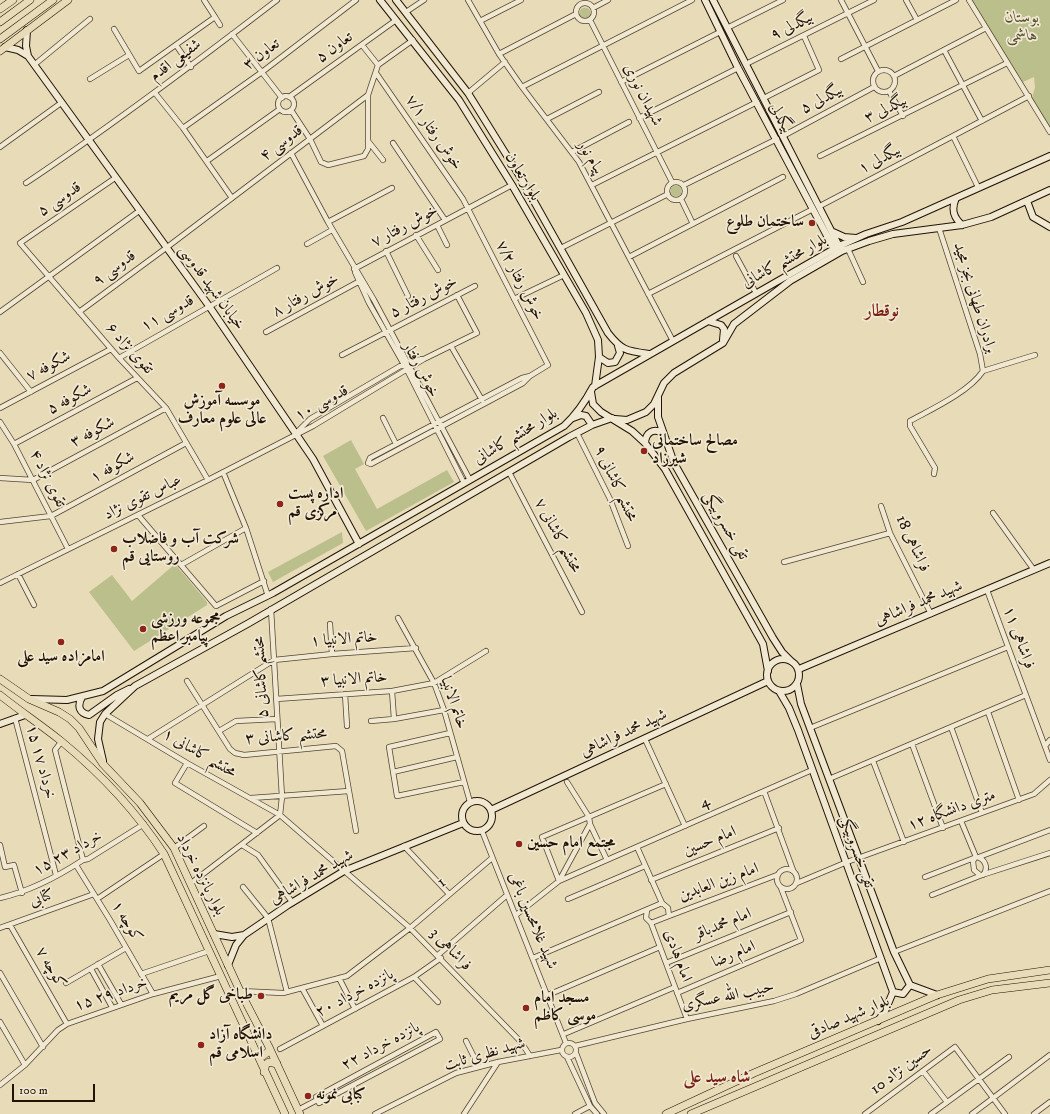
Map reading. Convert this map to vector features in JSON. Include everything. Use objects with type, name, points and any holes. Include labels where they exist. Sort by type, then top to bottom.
[{"type":"main road","points":[[0,9],[13,0]]},
{"type":"main road","points":[[0,22],[30,0]]},
{"type":"main road","points":[[0,39],[52,0]]},
{"type":"main road","points":[[2,49],[68,0]]},
{"type":"main road","name":"بلوار تعاون","points":[[380,0],[459,100],[512,186],[586,314],[598,340],[599,357],[594,386]]},
{"type":"main road","name":"بلوار تعاون","points":[[396,0],[468,93],[522,180],[608,333],[618,346]]},
{"type":"main road","name":"بیگدلی","points":[[704,0],[738,68],[757,102],[780,137]]},
{"type":"main road","name":"بیگدلی","points":[[713,0],[764,98],[780,137],[837,248]]},
{"type":"main road","points":[[396,20],[406,12]]},
{"type":"main road","points":[[720,32],[727,28]]},
{"type":"main road","points":[[28,30],[26,38],[28,56]]},
{"type":"main road","points":[[2,49],[18,50],[28,56]]},
{"type":"main road","name":"خیابان شهید قدوسی","points":[[28,56],[209,306],[313,459],[359,544]]},
{"type":"main road","points":[[738,68],[746,64]]},
{"type":"main road","name":"بلوار محتشم کاشانی","points":[[29,699],[67,700],[103,691],[226,616],[268,596],[564,426],[572,419],[594,386],[758,292],[837,248],[860,237],[902,222],[1050,156]]},
{"type":"main road","name":"بلوار محتشم کاشانی","points":[[104,714],[135,686],[577,433],[592,425],[613,418],[626,420],[646,412],[654,404],[664,383],[674,373],[722,343],[734,324],[790,281],[848,249],[868,241],[893,234],[962,225],[991,217],[1050,190]]},
{"type":"main road","points":[[956,198],[953,205],[953,213],[956,220],[962,225]]},
{"type":"main road","points":[[1027,201],[1033,218],[1050,227]]},
{"type":"main road","name":"بیگدلی","points":[[816,208],[832,231],[837,248]]},
{"type":"main road","points":[[832,231],[844,237],[860,237]]},
{"type":"main road","points":[[758,292],[768,293],[766,300]]},
{"type":"main road","points":[[708,321],[721,325],[725,335],[722,343]]},
{"type":"main road","points":[[618,346],[630,352],[650,354]]},
{"type":"main road","points":[[599,357],[608,363],[615,362],[620,353],[618,346]]},
{"type":"main road","name":"تقی خسروبیگی","points":[[594,386],[591,394],[593,404],[600,412],[613,418],[632,431],[645,443],[665,469],[764,644],[768,671]]},
{"type":"main road","name":"تقی خسروبیگی","points":[[658,394],[658,418],[678,470],[773,638],[782,652],[792,662]]},
{"type":"main road","points":[[572,419],[581,415],[590,420],[592,425]]},
{"type":"main road","points":[[645,443],[646,437],[650,432],[657,430],[663,433]]},
{"type":"main road","name":"شهید محمد فراشاهی","points":[[799,669],[1050,563]]},
{"type":"main road","points":[[782,659],[792,662],[799,669],[799,679],[797,684],[790,691],[779,691],[771,686],[768,681],[768,671],[770,667],[778,660],[782,659]]},
{"type":"main road","name":"بلوار پانزده خرداد","points":[[0,679],[29,699],[59,712],[80,728],[104,764],[140,803],[174,848],[240,991],[269,1047],[299,1112]]},
{"type":"main road","name":"شهید محمد فراشاهی","points":[[491,810],[768,681]]},
{"type":"main road","name":"تقی خسروبیگی","points":[[797,684],[801,704],[858,858],[894,952],[910,986]]},
{"type":"main road","points":[[82,697],[79,703],[79,708],[84,714],[89,715],[117,695],[135,686]]},
{"type":"main road","name":"تقی خسروبیگی","points":[[779,691],[789,708],[847,862],[893,992]]},
{"type":"main road","name":"بلوار پانزده خرداد","points":[[0,695],[61,742],[102,779],[144,824],[164,854],[247,1031],[255,1053],[285,1114]]},
{"type":"main road","points":[[104,714],[99,726],[98,739],[104,764]]},
{"type":"main road","points":[[0,724],[25,715]]},
{"type":"main road","points":[[482,801],[488,805],[491,810],[491,822],[482,831],[471,830],[463,823],[462,811],[470,802],[482,801]]},
{"type":"main road","name":"شهید محمد فراشاهی","points":[[244,935],[292,902],[344,871],[463,823]]},
{"type":"main road","points":[[214,934],[232,937],[244,935]]},
{"type":"main road","points":[[228,965],[236,946],[244,935]]},
{"type":"main road","name":"بلوار شهید صادقی","points":[[666,1114],[754,1073],[937,995],[988,979],[1050,970]]},
{"type":"main road","name":"بلوار شهید صادقی","points":[[691,1114],[959,1000],[992,990],[1050,983]]},
{"type":"main road","points":[[877,1021],[885,1011],[893,992],[903,994],[910,986],[937,995]]},
{"type":"main road","points":[[255,1053],[263,1056],[269,1051],[269,1047]]},
{"type":"main road","points":[[264,1072],[266,1064],[269,1062],[277,1064]]},
{"type":"street","points":[[204,0],[220,25]]},
{"type":"street","name":"شفیعی اقدم","points":[[26,183],[89,141],[191,67],[277,0]]},
{"type":"street","name":"تعاون ۳","points":[[183,128],[262,72],[356,0]]},
{"type":"street","points":[[406,12],[424,0]]},
{"type":"street","name":"پیام نور","points":[[468,0],[505,62],[522,87],[572,152],[592,185],[673,341]]},
{"type":"street","points":[[480,21],[521,0]]},
{"type":"street","points":[[593,8],[608,0]]},
{"type":"street","points":[[522,87],[603,47],[692,0]]},
{"type":"street","points":[[727,28],[783,0]]},
{"type":"street","points":[[842,0],[878,71]]},
{"type":"street","name":"بیگدلی ۹","points":[[746,64],[874,0]]},
{"type":"street","points":[[906,0],[917,20]]},
{"type":"street","points":[[840,59],[956,0]]},
{"type":"street","points":[[969,0],[1050,132]]},
{"type":"street","points":[[580,2],[587,3],[593,8],[594,14],[590,20],[582,21],[576,14],[580,2]]},
{"type":"street","points":[[500,54],[576,14]]},
{"type":"street","points":[[114,29],[139,71],[216,17]]},
{"type":"street","points":[[34,66],[90,19]]},
{"type":"street","name":"تعاون ۵","points":[[290,97],[396,20]]},
{"type":"street","name":"شهیدان نوری","points":[[590,20],[672,182]]},
{"type":"street","points":[[894,76],[986,28]]},
{"type":"street","points":[[621,82],[720,32]]},
{"type":"street","points":[[232,34],[282,98]]},
{"type":"street","points":[[764,98],[819,70],[804,36]]},
{"type":"street","points":[[291,110],[310,139],[321,162],[328,165],[364,156],[368,149],[368,95],[378,65],[413,40]]},
{"type":"street","points":[[176,45],[191,67]]},
{"type":"street","points":[[362,45],[378,65]]},
{"type":"street","points":[[944,50],[982,121]]},
{"type":"street","points":[[90,79],[129,55]]},
{"type":"street","points":[[468,93],[505,62]]},
{"type":"street","name":"بیگدلی ۳","points":[[820,156],[1007,64]]},
{"type":"street","points":[[639,118],[738,68]]},
{"type":"street","points":[[885,70],[894,76],[894,84],[889,91],[882,92],[874,87],[873,76],[878,71],[885,70]]},
{"type":"street","name":"خوش رفتار ۷/۱","points":[[376,73],[435,158],[468,209]]},
{"type":"street","name":"بیگدلی ۵","points":[[684,185],[720,168],[874,87]]},
{"type":"street","points":[[889,91],[903,116]]},
{"type":"street","points":[[547,119],[599,92]]},
{"type":"street","points":[[155,93],[183,128],[232,198]]},
{"type":"street","name":"قدوسی ۴","points":[[166,248],[368,95]]},
{"type":"street","name":"بیگدلی ۱","points":[[648,294],[1029,96]]},
{"type":"street","points":[[282,98],[290,97],[294,103],[291,110]]},
{"type":"street","points":[[282,98],[278,105],[280,109],[284,112],[291,110]]},
{"type":"street","points":[[592,185],[625,170],[757,102]]},
{"type":"street","points":[[0,147],[61,103]]},
{"type":"street","points":[[207,161],[280,109]]},
{"type":"street","points":[[572,152],[629,122]]},
{"type":"street","points":[[953,136],[978,187]]},
{"type":"street","points":[[368,141],[383,160]]},
{"type":"street","points":[[393,143],[445,220]]},
{"type":"street","name":"خوش رفتار","points":[[291,153],[332,230],[354,269],[362,279],[438,425],[470,480]]},
{"type":"street","points":[[629,257],[783,177]]},
{"type":"street","name":"قدوسی ۵","points":[[20,243],[115,178]]},
{"type":"street","points":[[678,181],[684,185],[685,193],[681,198],[673,199],[668,194],[668,186],[672,182],[678,181]]},
{"type":"street","name":"خوش رفتار ۷","points":[[354,269],[416,235],[512,186]]},
{"type":"street","points":[[328,222],[392,188]]},
{"type":"street","points":[[561,248],[668,194]]},
{"type":"street","points":[[681,198],[693,224]]},
{"type":"street","name":"خوش رفتار ۷/۲","points":[[468,209],[548,365],[530,376],[523,383],[482,402]]},
{"type":"street","points":[[0,312],[139,211]]},
{"type":"street","points":[[436,225],[447,244]]},
{"type":"street","name":"برادران طهانی بجز مجید","points":[[939,228],[980,354],[983,370],[1034,356]]},
{"type":"street","points":[[307,244],[332,230]]},
{"type":"street","points":[[416,235],[438,270]]},
{"type":"street","name":"تقوی نژاد ۶","points":[[20,243],[111,349],[166,408],[208,480]]},
{"type":"street","name":"قدوسی ۹","points":[[79,312],[166,248]]},
{"type":"street","points":[[848,249],[863,282]]},
{"type":"street","points":[[386,251],[408,296]]},
{"type":"street","points":[[736,256],[758,292]]},
{"type":"street","name":"قدوسی ۱۱","points":[[119,358],[278,268]]},
{"type":"street","name":"خوش رفتار","points":[[354,269],[358,282],[388,331]]},
{"type":"street","points":[[514,299],[564,275]]},
{"type":"street","name":"خوش رفتار ۸","points":[[266,332],[358,282]]},
{"type":"street","name":"خوش رفتار ۵","points":[[342,355],[475,286]]},
{"type":"street","points":[[405,363],[424,359],[477,332],[457,295]]},
{"type":"street","points":[[438,425],[396,444],[370,458],[368,463],[371,464],[438,425],[482,402],[451,346]]},
{"type":"street","name":"شکوفه ۷","points":[[0,408],[111,349]]},
{"type":"street","points":[[0,353],[31,392]]},
{"type":"street","name":"قدوسی ۱۰","points":[[295,434],[313,426],[424,359]]},
{"type":"street","name":"قدوسی ۱۰","points":[[295,434],[310,419],[405,363]]},
{"type":"street","points":[[934,474],[935,468],[910,426],[910,421],[963,389],[978,378],[983,370]]},
{"type":"street","name":"شکوفه ۵","points":[[14,444],[137,378]]},
{"type":"street","name":"شکوفه ۳","points":[[33,480],[166,408]]},
{"type":"street","points":[[383,418],[396,444]]},
{"type":"street","name":"تقوی نژاد ۴","points":[[0,422],[14,444],[68,549]]},
{"type":"street","name":"خوش رفتار","points":[[438,425],[464,483]]},
{"type":"street","name":"محتشم کاشانی ۹","points":[[577,433],[610,499],[628,546]]},
{"type":"street","name":"عباس تقوی نژاد","points":[[0,583],[208,480],[295,434]]},
{"type":"street","name":"شکوفه ۱","points":[[51,516],[186,443]]},
{"type":"street","points":[[223,472],[246,528],[268,596]]},
{"type":"street","name":"محتشم کاشانی ۷","points":[[509,472],[582,612]]},
{"type":"street","points":[[0,478],[33,480]]},
{"type":"street","name":"فراشاهی 18","points":[[881,506],[890,533],[930,614]]},
{"type":"street","points":[[993,513],[1034,570]]},
{"type":"street","points":[[138,515],[216,606],[264,581]]},
{"type":"street","points":[[0,522],[51,516]]},
{"type":"street","points":[[181,565],[246,528]]},
{"type":"street","points":[[784,562],[890,533]]},
{"type":"street","points":[[18,574],[34,606]]},
{"type":"street","name":"فراشاهی ۱۱","points":[[987,590],[1050,760]]},
{"type":"street","name":"محتشم کاشانی ۵","points":[[271,609],[282,797],[280,815]]},
{"type":"street","name":"خاتم الانبیا","points":[[398,618],[416,648],[434,683],[444,710],[470,802]]},
{"type":"street","points":[[330,624],[332,654]]},
{"type":"street","points":[[810,728],[1008,647]]},
{"type":"street","name":"خاتم الانبیا ۱","points":[[274,660],[416,648]]},
{"type":"street","points":[[434,683],[486,651]]},
{"type":"street","points":[[148,739],[274,660]]},
{"type":"street","name":"محتشم کاشانی ۳","points":[[187,681],[203,704],[230,749],[235,753],[244,755],[336,746],[340,748],[342,751],[356,831]]},
{"type":"street","name":"خاتم الانبیا ۳","points":[[276,699],[392,691],[434,683]]},
{"type":"street","points":[[392,691],[394,719]]},
{"type":"street","points":[[345,694],[347,726]]},
{"type":"street","points":[[829,779],[1026,695]]},
{"type":"street","points":[[371,721],[394,719],[444,710]]},
{"type":"street","points":[[988,712],[1019,800]]},
{"type":"street","name":"محتشم کاشانی ۱","points":[[104,714],[186,763],[280,815]]},
{"type":"street","name":"۱۵ خرداد ۱۷","points":[[15,718],[56,875]]},
{"type":"street","points":[[219,731],[236,721],[278,719]]},
{"type":"street","points":[[951,727],[982,813]]},
{"type":"street","points":[[450,733],[389,747],[397,796],[464,782]]},
{"type":"street","points":[[645,739],[685,826]]},
{"type":"street","points":[[1045,746],[1050,740]]},
{"type":"street","points":[[61,742],[55,750],[83,860]]},
{"type":"street","points":[[912,744],[943,828]]},
{"type":"street","points":[[393,772],[457,757]]},
{"type":"street","points":[[873,760],[904,842]]},
{"type":"street","points":[[186,763],[175,783],[257,833]]},
{"type":"street","name":"4","points":[[559,881],[812,770]]},
{"type":"street","name":"۱۲ متری دانشگاه","points":[[798,883],[847,862],[1034,794],[1050,780]]},
{"type":"street","points":[[567,782],[589,817],[590,824],[607,860]]},
{"type":"street","points":[[559,881],[542,837],[666,784]]},
{"type":"street","points":[[250,798],[282,797],[349,791]]},
{"type":"street","points":[[764,791],[793,870],[797,874],[798,883],[793,888],[787,890],[781,888]]},
{"type":"street","points":[[190,884],[280,815]]},
{"type":"street","name":"فراشاهی 3","points":[[280,815],[410,928],[439,956],[521,1042],[530,1056]]},
{"type":"street","points":[[961,821],[976,857],[985,862],[983,875]]},
{"type":"street","name":"۱۵ خرداد ۲۳","points":[[0,898],[22,893],[43,884],[83,860],[88,859],[144,824]]},
{"type":"street","points":[[516,915],[559,881],[590,824]]},
{"type":"street","points":[[174,848],[204,826]]},
{"type":"street","name":"امام حسین","points":[[651,880],[778,828]]},
{"type":"street","points":[[925,877],[1050,830]]},
{"type":"street","name":"شهید غلامحسین باغی","points":[[482,831],[534,958],[564,1034],[566,1043]]},
{"type":"street","points":[[0,845],[5,867],[14,865],[22,893]]},
{"type":"street","points":[[242,845],[258,855],[292,902]]},
{"type":"street","points":[[404,846],[449,894]]},
{"type":"street","points":[[637,847],[662,903],[668,908],[669,916]]},
{"type":"street","points":[[932,895],[983,875],[1050,853]]},
{"type":"street","points":[[97,899],[164,854]]},
{"type":"street","points":[[976,857],[973,863],[974,870],[983,875]]},
{"type":"street","name":"1","points":[[240,991],[287,992],[339,978],[354,972],[410,928],[492,858]]},
{"type":"street","name":"کوچه ۱","points":[[76,865],[152,994]]},
{"type":"street","points":[[568,899],[645,866]]},
{"type":"street","points":[[791,912],[777,882],[778,875],[781,870],[793,870]]},
{"type":"street","name":"امام زین العابدین","points":[[651,924],[778,875]]},
{"type":"street","points":[[243,887],[268,918],[287,992]]},
{"type":"street","points":[[894,952],[1050,891]]},
{"type":"street","name":"کتابی","points":[[0,928],[94,894]]},
{"type":"street","name":"پانزده خرداد ۲۰","points":[[280,1049],[414,977],[507,895]]},
{"type":"street","points":[[534,958],[662,903]]},
{"type":"street","name":"امام هادی","points":[[647,910],[646,918],[651,924],[687,1019]]},
{"type":"street","name":"امام رضا","points":[[677,993],[801,940],[791,912]]},
{"type":"street","name":"امام محمدباقر","points":[[666,963],[791,912]]},
{"type":"street","name":"کوچه ۷","points":[[10,925],[67,1024]]},
{"type":"street","points":[[548,995],[660,947]]},
{"type":"street","points":[[66,983],[126,948]]},
{"type":"street","points":[[141,974],[209,951]]},
{"type":"street","name":"حبیب الله عسگری","points":[[575,1046],[687,1019],[774,1001],[796,994],[881,958]]},
{"type":"street","points":[[98,964],[121,1004]]},
{"type":"street","points":[[91,969],[112,1007]]},
{"type":"street","points":[[0,974],[43,1047]]},
{"type":"street","name":"۱۵ خرداد ۲۹","points":[[0,1085],[25,1065],[58,1030],[67,1024],[152,994],[221,976]]},
{"type":"street","points":[[414,977],[438,1002]]},
{"type":"street","points":[[339,978],[355,1009]]},
{"type":"street","points":[[564,1034],[675,987]]},
{"type":"street","points":[[302,988],[323,1026]]},
{"type":"street","points":[[0,1022],[25,1065]]},
{"type":"street","name":"پانزده خرداد ۲۲","points":[[299,1112],[317,1100],[316,1097],[436,1032],[440,1038],[385,1069],[319,1103],[317,1100]]},
{"type":"street","points":[[466,1041],[479,1067]]},
{"type":"street","points":[[597,1114],[590,1106],[567,1057],[564,1056],[561,1050],[566,1043],[570,1043],[575,1046],[576,1053],[595,1103],[604,1114]]},
{"type":"street","name":"حسین نژاد 10","points":[[865,1114],[955,1047],[978,1078]]},
{"type":"street","name":"شهید نظری ثابت","points":[[375,1114],[456,1073],[498,1062],[561,1050]]},
{"type":"street","points":[[567,1057],[573,1056],[576,1053]]},
{"type":"street","points":[[972,1114],[1050,1055]]},
{"type":"street","points":[[391,1056],[395,1063]]},
{"type":"street","points":[[931,1114],[978,1078],[1009,1057]]},
{"type":"street","points":[[381,1062],[385,1069]]},
{"type":"street","points":[[464,1114],[498,1062]]},
{"type":"street","points":[[923,1071],[947,1102]]},
{"type":"street","points":[[978,1078],[992,1099],[1005,1114]]},
{"type":"street","points":[[1034,1114],[1050,1102]]},
{"type":"street","points":[[575,1114],[590,1106]]},
{"type":"green space","name":"بوستان هاشمی","points":[[970,0],[1050,0],[1050,127],[1032,98],[1035,87],[1034,77],[1023,82]]},
{"type":"green space","points":[[585,7],[589,9],[591,13],[589,17],[585,19],[581,17],[579,13],[581,9]]},
{"type":"green space","points":[[676,185],[680,187],[682,191],[680,195],[676,197],[672,195],[670,191],[672,187]]},
{"type":"green space","points":[[351,440],[364,464],[355,469],[377,509],[447,470],[454,482],[366,531],[323,456]]},
{"type":"green space","points":[[342,532],[343,543],[273,582],[268,572]]},
{"type":"green space","name":"مجموعه ورزشی پیامبر اعظم","points":[[175,564],[207,602],[207,605],[134,651],[89,592],[112,575],[132,601]]},
{"type":"place","name":"ساختمان طلوع","points":[[812,223]]},
{"type":"place","name":"موسسه آموزش عالی علوم معارف","points":[[222,386]]},
{"type":"place","name":"مصالح ساختمانی شیرزاد","points":[[644,451]]},
{"type":"place","name":"اداره پست مرکزی قم","points":[[280,504]]},
{"type":"place","name":"شرکت آب و فاضلاب روستایی قم","points":[[114,549]]},
{"type":"place","name":"مجموعه ورزشی پیامبر اعظم","points":[[143,629]]},
{"type":"place","name":"امامزاده سید علی","points":[[61,642]]},
{"type":"place","name":"مجتمع امام حسین","points":[[519,844]]},
{"type":"place","name":"طباخی گل مریم","points":[[261,996]]},
{"type":"place","name":"مسجد امام موسی کاظم","points":[[526,1008]]},
{"type":"place","name":"دانشگاه آزاد اسلامی قم","points":[[201,1045]]},
{"type":"place","name":"کبابی نمونه","points":[[308,1096]]},
{"type":"district","name":"نوقطار","points":[[882,312]]},
{"type":"district","name":"شاه سید علی","points":[[717,1078]]}]
